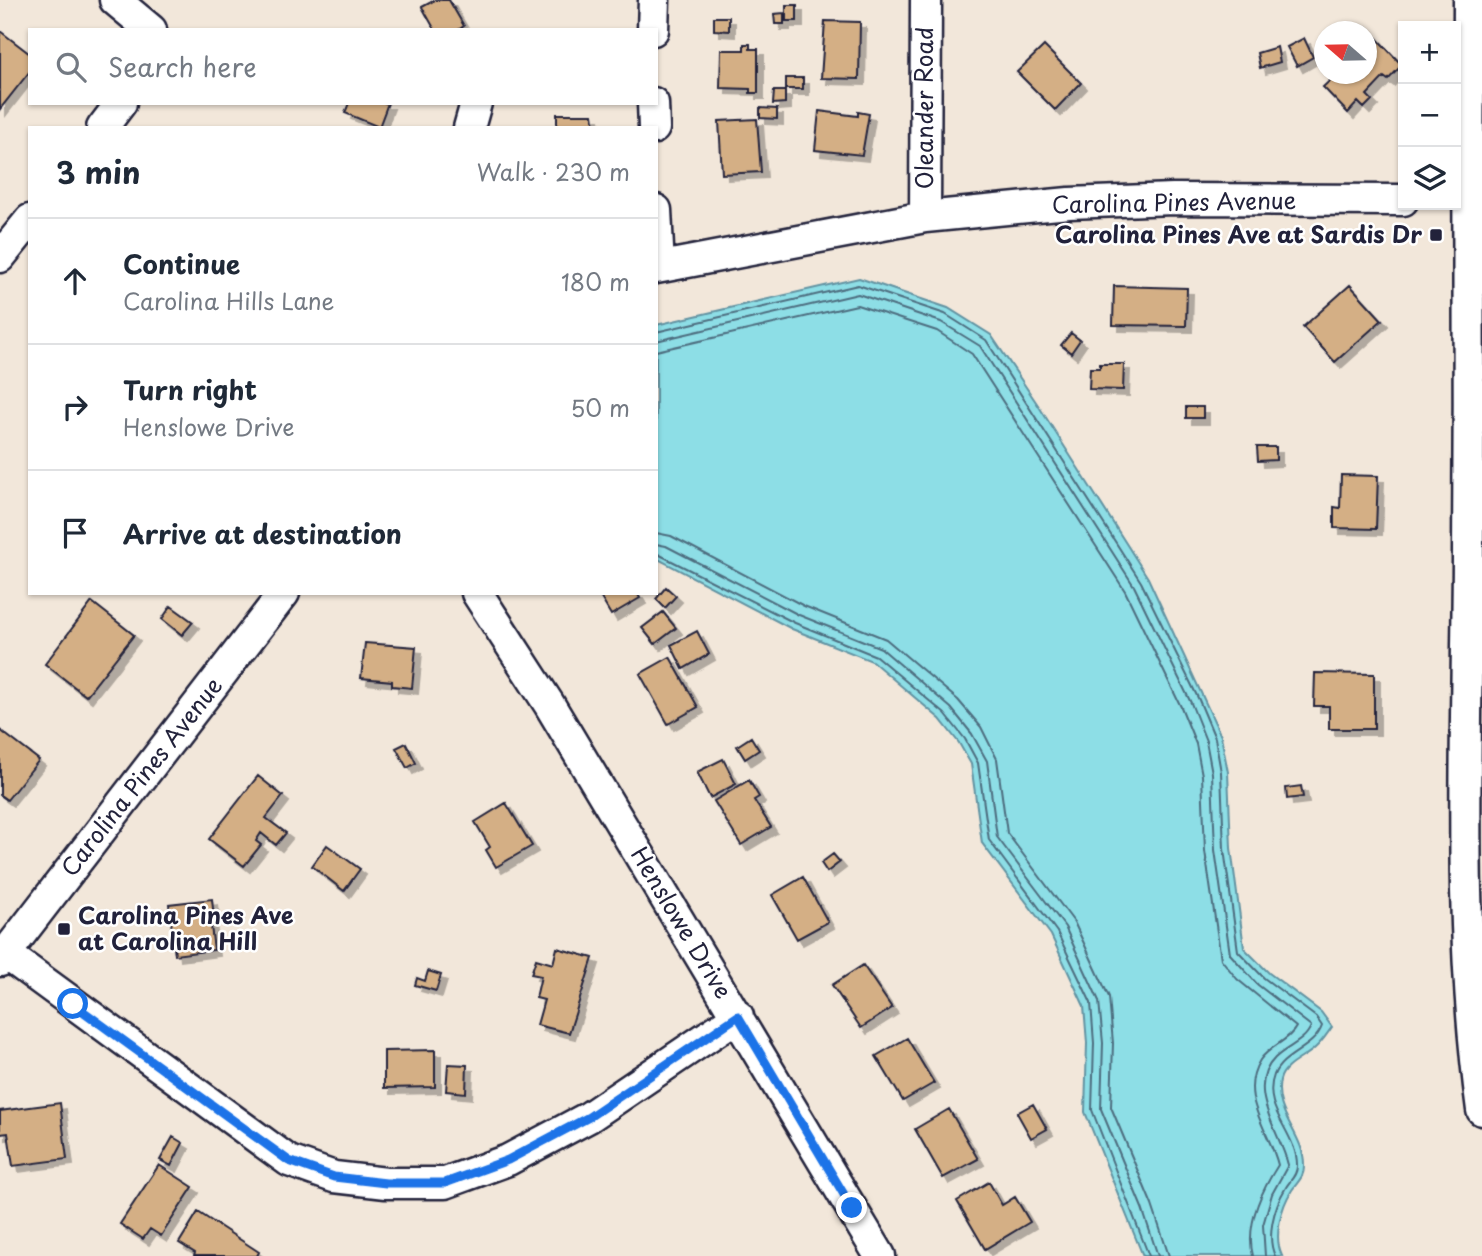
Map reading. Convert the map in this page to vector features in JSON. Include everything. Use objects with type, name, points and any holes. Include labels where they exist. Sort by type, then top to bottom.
[{"type":"street","points":[[116,0],[149,28]]},
{"type":"street","points":[[653,28],[654,0]]},
{"type":"street","name":"Oleander Road","points":[[925,217],[926,0]]},
{"type":"street","points":[[1469,0],[1468,558],[1464,822],[1471,1029],[1482,1110]]},
{"type":"street","points":[[104,126],[119,105]]},
{"type":"street","points":[[470,126],[475,105]]},
{"type":"street","points":[[653,105],[654,126]]},
{"type":"street","name":"Carolina Pines Avenue","points":[[658,267],[925,217],[1069,203],[1173,199],[1398,200]]},
{"type":"street","points":[[0,257],[28,222]]},
{"type":"street","name":"Carolina Pines Avenue","points":[[3,957],[282,595]]},
{"type":"street","name":"Henslowe Drive","points":[[478,595],[549,704],[880,1256]]},
{"type":"street","points":[[3,957],[289,1161],[334,1177],[386,1183],[445,1183],[508,1160],[589,1117],[738,1016]]},
{"type":"water","points":[[859,278],[948,308],[991,335],[1038,405],[1148,578],[1221,736],[1228,772],[1231,848],[1244,948],[1269,973],[1321,1012],[1332,1027],[1318,1046],[1285,1070],[1280,1080],[1281,1103],[1300,1144],[1304,1166],[1302,1176],[1288,1197],[1282,1213],[1278,1240],[1282,1256],[1143,1256],[1085,1112],[1087,1043],[1084,1006],[1051,935],[982,843],[971,764],[959,743],[940,719],[872,661],[792,629],[658,559],[658,325]]},
{"type":"building","points":[[435,0],[449,0],[464,26],[434,28],[422,7]]},
{"type":"building","points":[[786,5],[797,5],[797,21],[786,21]]},
{"type":"building","points":[[784,13],[784,24],[775,24],[774,14]]},
{"type":"building","points":[[714,17],[729,17],[729,31],[714,30]]},
{"type":"building","points":[[825,21],[860,22],[859,79],[821,78]]},
{"type":"building","points":[[0,31],[28,52],[28,74],[0,109]]},
{"type":"building","points":[[1304,38],[1313,57],[1297,66],[1287,47]]},
{"type":"building","points":[[1377,39],[1398,61],[1398,69],[1388,80],[1384,77],[1367,95],[1372,100],[1364,108],[1358,102],[1348,113],[1323,87],[1326,84],[1377,84]]},
{"type":"building","points":[[744,44],[750,44],[750,49],[758,49],[758,93],[750,93],[750,89],[720,88],[721,50],[744,50]]},
{"type":"building","points":[[1044,46],[1081,83],[1055,110],[1017,72]]},
{"type":"building","points":[[1277,47],[1280,62],[1260,68],[1257,53]]},
{"type":"building","points":[[786,78],[803,78],[803,89],[786,89]]},
{"type":"building","points":[[774,91],[785,91],[785,103],[773,104]]},
{"type":"building","points":[[348,105],[387,105],[379,126],[345,113]]},
{"type":"building","points":[[760,108],[777,109],[777,119],[760,118]]},
{"type":"building","points":[[819,111],[858,116],[858,112],[869,114],[862,155],[815,150]]},
{"type":"building","points":[[557,114],[593,114],[595,126],[557,126]]},
{"type":"building","points":[[757,119],[761,172],[722,174],[719,121]]},
{"type":"building","points":[[1350,285],[1382,320],[1335,362],[1303,327]]},
{"type":"building","points":[[1114,286],[1187,288],[1186,326],[1113,325]]},
{"type":"building","points":[[1071,333],[1080,340],[1071,353],[1061,345]]},
{"type":"building","points":[[1100,364],[1124,364],[1123,390],[1089,389],[1090,368],[1100,368]]},
{"type":"building","points":[[1186,407],[1203,407],[1203,418],[1186,418]]},
{"type":"building","points":[[1257,447],[1276,447],[1276,460],[1258,461]]},
{"type":"building","points":[[1341,475],[1378,476],[1376,529],[1334,528],[1334,507],[1340,508]]},
{"type":"building","points":[[666,587],[676,596],[665,608],[656,599]]},
{"type":"building","points":[[599,595],[638,595],[640,598],[611,615]]},
{"type":"building","points":[[92,602],[134,635],[86,696],[45,664]]},
{"type":"building","points":[[171,606],[193,622],[182,635],[162,619]]},
{"type":"building","points":[[663,612],[676,628],[655,644],[642,628]]},
{"type":"building","points":[[697,631],[709,654],[683,669],[671,645]]},
{"type":"building","points":[[365,643],[416,647],[412,688],[392,686],[392,681],[361,678]]},
{"type":"building","points":[[670,657],[698,707],[668,724],[640,674]]},
{"type":"building","points":[[1315,673],[1374,674],[1374,729],[1329,729],[1329,706],[1314,706]]},
{"type":"building","points":[[0,730],[39,760],[7,800],[0,795]]},
{"type":"building","points":[[751,737],[759,750],[745,759],[737,746]]},
{"type":"building","points":[[406,743],[416,763],[407,768],[396,748]]},
{"type":"building","points":[[723,759],[736,784],[710,798],[697,772]]},
{"type":"building","points":[[258,776],[283,796],[266,818],[286,833],[276,845],[261,833],[256,841],[261,845],[244,866],[209,839]]},
{"type":"building","points":[[749,780],[759,797],[754,800],[771,827],[741,845],[714,801]]},
{"type":"building","points":[[1301,786],[1303,797],[1287,799],[1286,788]]},
{"type":"building","points":[[506,803],[532,846],[496,867],[486,850],[490,847],[475,822]]},
{"type":"building","points":[[327,845],[360,869],[344,891],[312,866]]},
{"type":"building","points":[[833,854],[840,862],[827,872],[821,863]]},
{"type":"building","points":[[803,877],[828,922],[797,939],[772,895]]},
{"type":"building","points":[[212,899],[214,918],[210,918],[214,950],[175,955],[169,904]]},
{"type":"building","points":[[557,948],[593,958],[569,1033],[537,1025],[544,1000],[536,998],[541,976],[531,974],[536,959],[553,964]]},
{"type":"building","points":[[863,965],[892,1008],[861,1028],[832,985]]},
{"type":"building","points":[[428,971],[441,975],[436,991],[415,985],[417,978],[425,981]]},
{"type":"building","points":[[907,1038],[934,1083],[903,1101],[876,1056]]},
{"type":"building","points":[[435,1050],[435,1087],[384,1088],[384,1051]]},
{"type":"building","points":[[448,1064],[467,1065],[466,1093],[446,1091]]},
{"type":"building","points":[[60,1103],[67,1159],[13,1166],[8,1133],[0,1134],[0,1111]]},
{"type":"building","points":[[1033,1104],[1047,1129],[1031,1138],[1017,1113]]},
{"type":"building","points":[[949,1109],[978,1159],[943,1178],[915,1129]]},
{"type":"building","points":[[173,1137],[183,1143],[171,1166],[160,1160]]},
{"type":"building","points":[[159,1165],[193,1187],[161,1236],[150,1229],[143,1239],[120,1224]]},
{"type":"building","points":[[989,1182],[1002,1205],[1015,1197],[1030,1222],[985,1249],[957,1201]]},
{"type":"building","points":[[198,1212],[259,1252],[257,1256],[194,1256],[195,1253],[179,1243]]},
{"type":"place","name":"Carolina Pines Ave at Sardis Dr","points":[[1436,235]]},
{"type":"place","name":"Carolina Pines Ave at Carolina Hill","points":[[64,929]]},
{"type":"route","points":[[73,1004],[289,1161],[334,1177],[386,1183],[445,1183],[508,1160],[589,1117],[738,1016],[852,1208]]}]
